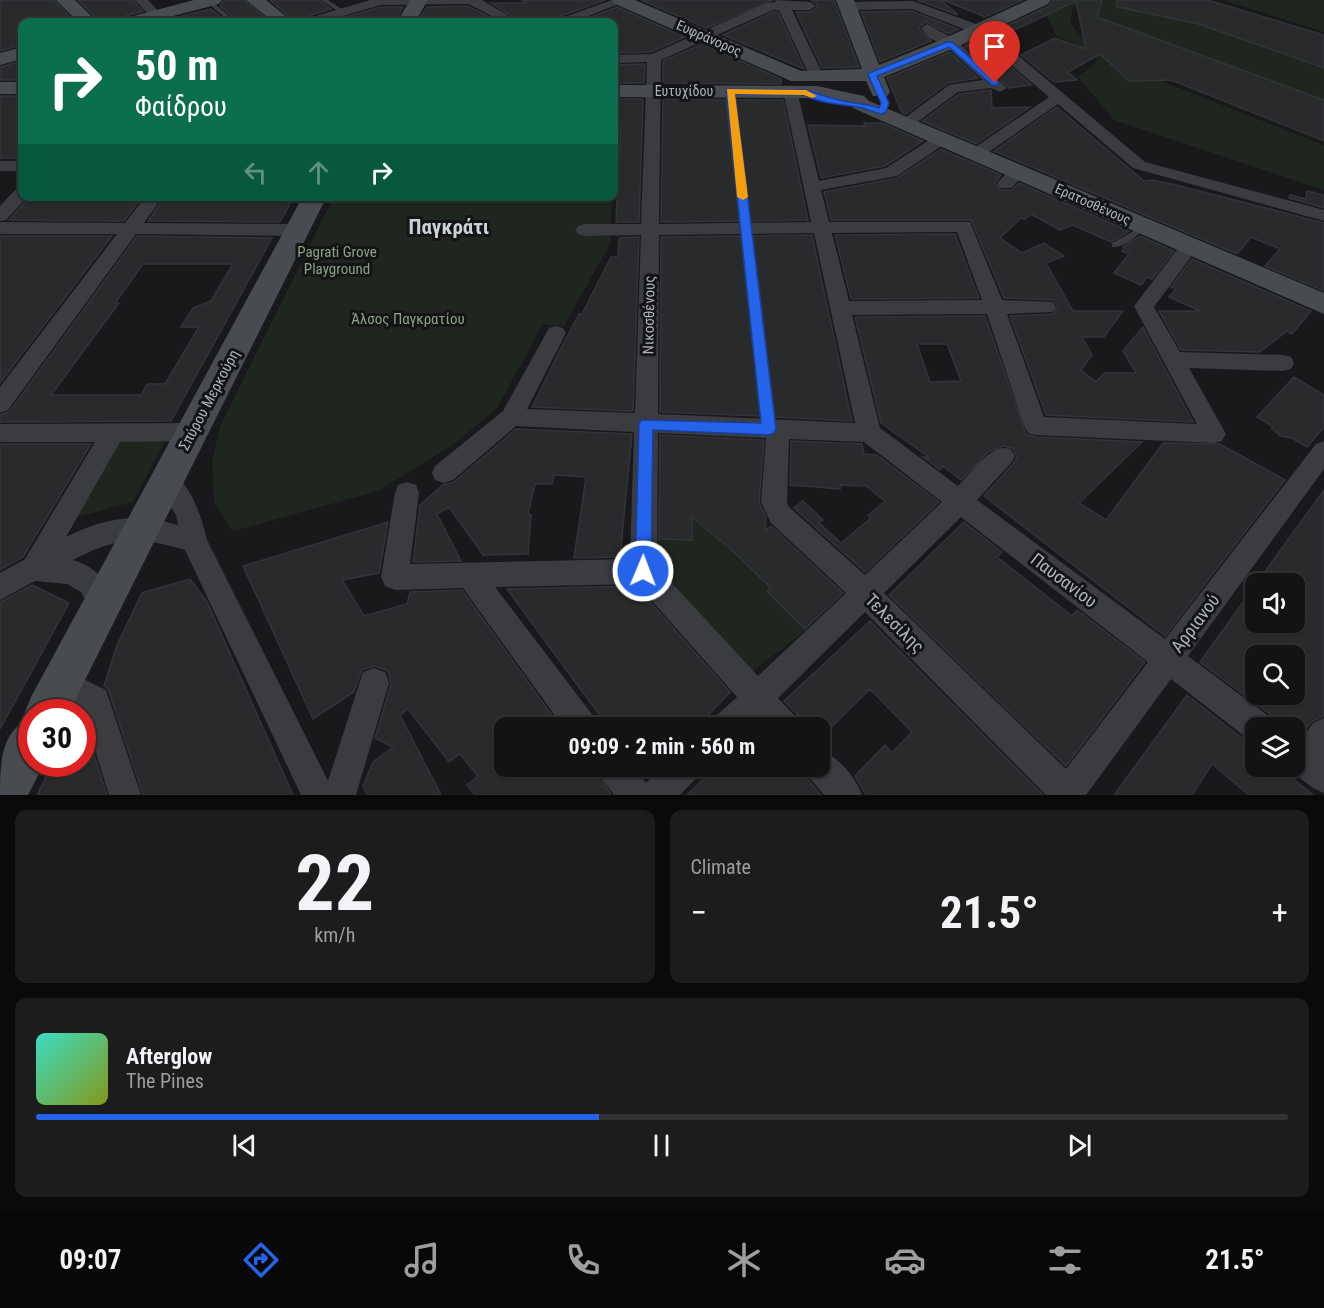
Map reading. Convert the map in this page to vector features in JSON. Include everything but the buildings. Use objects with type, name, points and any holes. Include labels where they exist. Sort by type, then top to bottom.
[{"type":"main road","points":[[64,0],[84,18]]},
{"type":"main road","points":[[149,18],[209,0]]},
{"type":"main road","points":[[255,0],[279,18]]},
{"type":"main road","name":"Ευφράνορος","points":[[622,0],[705,36],[803,84]]},
{"type":"main road","points":[[872,75],[951,43],[1042,0]]},
{"type":"main road","points":[[408,18],[419,1]]},
{"type":"main road","points":[[846,3],[872,75],[885,103],[872,108]]},
{"type":"main road","points":[[0,59],[18,54]]},
{"type":"main road","name":"Ευτυχίδου","points":[[618,91],[730,91],[872,75]]},
{"type":"main road","name":"Ερατοσθένους","points":[[803,84],[815,97],[872,108],[977,153],[1012,178],[1142,225],[1324,304]]},
{"type":"main road","points":[[0,88],[18,88]]},
{"type":"main road","name":"Σπύρου Μερκούρη","points":[[53,698],[312,201]]},
{"type":"main road","points":[[3,795],[18,767]]},
{"type":"street","points":[[141,0],[157,16]]},
{"type":"street","points":[[323,18],[380,1],[474,0],[505,18]]},
{"type":"street","points":[[574,18],[622,0]]},
{"type":"street","points":[[756,0],[810,6]]},
{"type":"street","points":[[846,3],[918,3],[979,30],[1139,165],[1324,216]]},
{"type":"street","points":[[618,58],[654,58],[778,4]]},
{"type":"street","points":[[511,417],[869,433],[812,187],[803,84],[778,4]]},
{"type":"street","points":[[907,123],[954,88],[1000,87],[951,43],[934,35],[927,28]]},
{"type":"street","name":"Νικοσθένους","points":[[643,571],[654,58]]},
{"type":"street","points":[[977,153],[1057,98]]},
{"type":"street","points":[[812,187],[891,172],[944,138]]},
{"type":"street","points":[[0,166],[18,166]]},
{"type":"street","points":[[0,216],[18,197]]},
{"type":"street","points":[[0,404],[151,201]]},
{"type":"street","points":[[584,230],[964,226],[990,264],[996,308],[1036,426],[1214,434],[1144,306],[1190,246]]},
{"type":"street","points":[[0,228],[298,230]]},
{"type":"street","points":[[840,308],[1046,307]]},
{"type":"street","points":[[444,473],[511,417],[556,333]]},
{"type":"street","points":[[1173,360],[1283,363]]},
{"type":"street","name":"Τελεσίλης","points":[[773,430],[774,502],[780,515],[865,593],[1067,794]]},
{"type":"street","points":[[0,433],[191,432]]},
{"type":"street","points":[[34,569],[113,433]]},
{"type":"street","name":"Παυσανίου","points":[[869,433],[1245,717]]},
{"type":"street","name":"Αρριανού","points":[[1067,794],[1324,451]]},
{"type":"street","points":[[737,717],[1004,456]]},
{"type":"street","points":[[166,481],[188,512],[199,551],[318,795]]},
{"type":"street","points":[[407,493],[395,577],[643,571],[775,717]]},
{"type":"street","points":[[0,587],[105,533],[128,528],[136,538],[199,551]]},
{"type":"street","points":[[34,569],[72,571],[85,576],[96,587],[102,604]]},
{"type":"street","points":[[470,575],[576,717]]},
{"type":"street","points":[[340,795],[374,683]]},
{"type":"street","points":[[53,698],[95,701],[125,795]]},
{"type":"street","points":[[1308,765],[1324,734]]},
{"type":"street","points":[[620,777],[634,795]]},
{"type":"street","points":[[657,795],[675,777]]},
{"type":"street","points":[[830,777],[846,795]]},
{"type":"lane","points":[[209,0],[229,18]]},
{"type":"lane","points":[[324,0],[343,12]]},
{"type":"lane","points":[[730,91],[773,430]]},
{"type":"lane","points":[[1115,244],[1135,234],[1142,225]]},
{"type":"green space","points":[[1059,0],[1088,0],[1073,8],[1070,23],[1096,49],[1112,59],[1147,76],[1324,145],[1324,190],[1114,120],[1078,77],[1094,64],[1099,54],[1057,36],[1043,10]]},
{"type":"green space","points":[[1097,0],[1208,0],[1324,35],[1324,141],[1132,64],[1085,34],[1081,28],[1081,15]]},
{"type":"green space","points":[[1223,0],[1324,0],[1324,32]]},
{"type":"green space","name":"Άλσος Παγκρατίου","points":[[332,201],[612,201],[610,244],[564,326],[543,324],[497,408],[453,445],[378,491],[233,531],[214,502],[212,461],[221,424]]},
{"type":"green space","points":[[118,439],[166,439],[133,502],[73,518]]},
{"type":"green space","points":[[692,514],[773,586],[767,591],[806,630],[749,674],[652,568],[654,538],[691,540]]},
{"type":"slow traffic","points":[[743,197],[730,91],[790,91],[806,92],[812,96]]},
{"type":"district","name":"Παγκράτι","points":[[449,227]]},
{"type":"route","points":[[643,571],[646,424],[769,429],[730,91],[806,92],[815,97],[850,105],[862,105],[882,112],[885,103],[872,75],[950,44],[995,83]]},
{"type":"park label","name":"Pagrati Grove Playground","points":[[337,260]]}]
